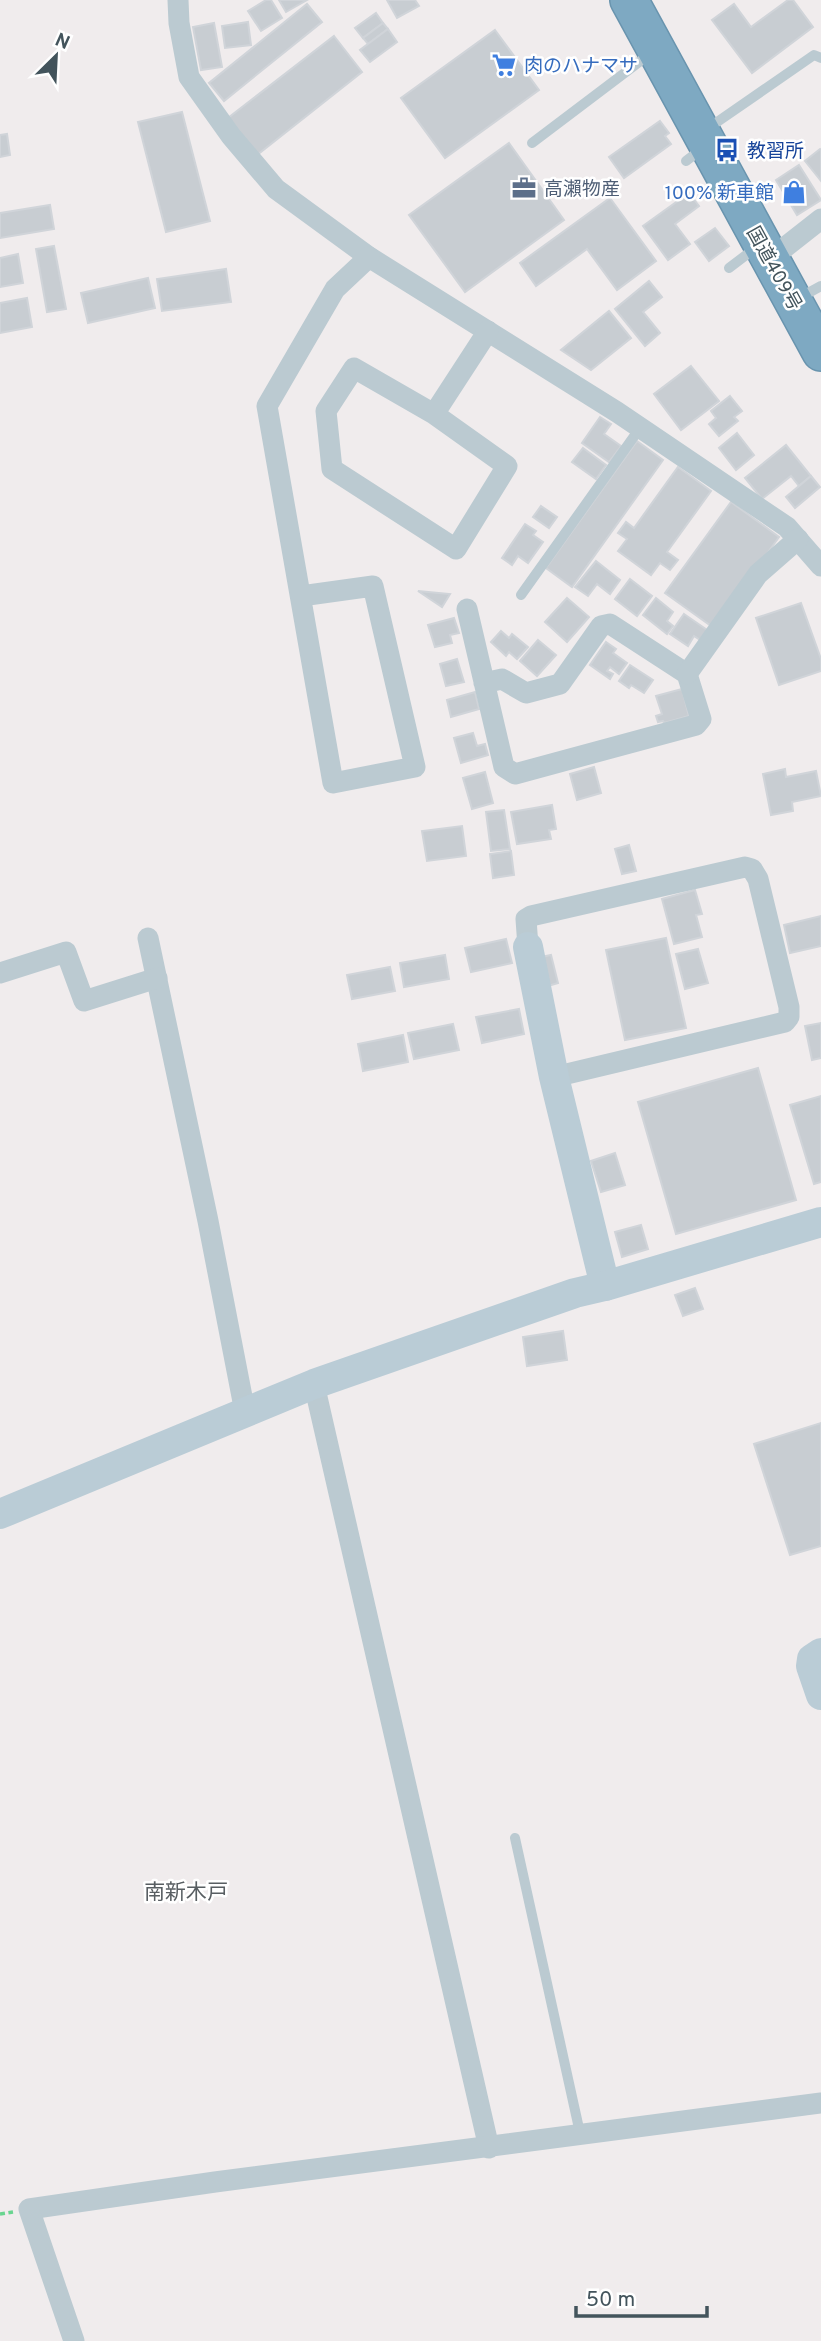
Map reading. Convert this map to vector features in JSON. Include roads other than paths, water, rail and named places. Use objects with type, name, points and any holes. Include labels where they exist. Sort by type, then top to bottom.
[{"type":"highway","name":"国道409号","points":[[631,10],[656,50],[699,146],[725,191],[766,251],[807,294],[821,352]]},
{"type":"street","points":[[178,0],[179,23],[189,78],[231,136],[276,189],[369,257],[640,428],[787,527],[821,566]]},
{"type":"street","points":[[766,251],[821,219]]},
{"type":"street","points":[[301,596],[373,586],[415,767],[333,783],[267,405],[335,289],[369,257]]},
{"type":"street","points":[[434,414],[488,331]]},
{"type":"street","points":[[354,368],[434,414],[507,466],[456,549],[332,469],[326,411],[354,368]]},
{"type":"street","points":[[687,674],[758,574],[798,539]]},
{"type":"street","points":[[467,609],[484,683],[504,766],[515,774],[696,725],[701,719],[687,674],[610,624],[601,626],[560,684],[526,693],[502,679],[484,683]]},
{"type":"street","points":[[554,1077],[785,1022],[789,1017],[789,1007],[758,879],[752,869],[745,866],[526,919],[528,947],[554,1077],[606,1286]]},
{"type":"street","points":[[148,938],[245,1412]]},
{"type":"street","points":[[0,974],[66,952],[84,1001],[157,978]]},
{"type":"street","points":[[0,1514],[314,1384],[575,1293],[820,1224]]},
{"type":"street","points":[[314,1384],[489,2148]]},
{"type":"street","points":[[821,1653],[811,1659],[811,1666],[821,1695]]},
{"type":"street","points":[[74,2341],[29,2210],[215,2182],[821,2103]]},
{"type":"lane","points":[[532,143],[656,50]]},
{"type":"lane","points":[[699,146],[814,55],[821,58]]},
{"type":"lane","points":[[729,268],[766,251]]},
{"type":"lane","points":[[521,595],[640,428]]},
{"type":"lane","points":[[515,1838],[580,2133]]},
{"type":"place","name":"肉のハナマサ","points":[[504,65]]},
{"type":"place","name":"教習所","points":[[727,150]]},
{"type":"place","name":"高瀨物産","points":[[524,188]]},
{"type":"place","name":"100% 新車館","points":[[794,192]]},
{"type":"district","name":"南新木戸","points":[[186,1892]]}]
